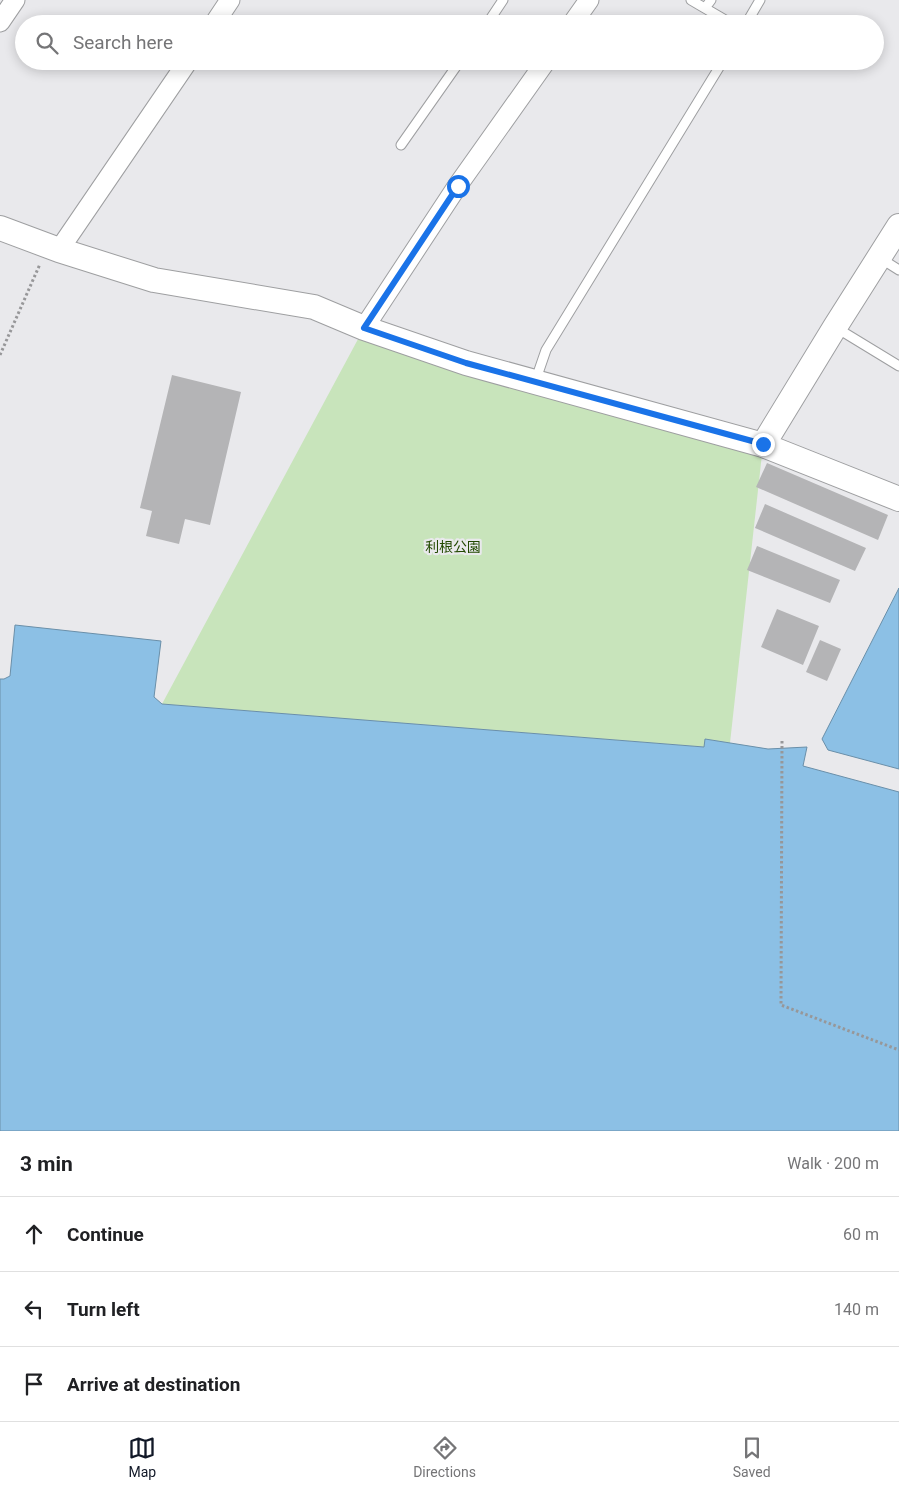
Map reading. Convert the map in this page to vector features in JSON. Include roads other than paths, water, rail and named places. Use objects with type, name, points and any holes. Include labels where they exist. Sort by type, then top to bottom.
[{"type":"street","points":[[0,22],[15,0]]},
{"type":"street","points":[[220,15],[230,0]]},
{"type":"street","points":[[578,15],[588,0]]},
{"type":"street","points":[[54,248],[182,70]]},
{"type":"street","points":[[364,328],[458,186],[540,70]]},
{"type":"street","points":[[763,444],[834,326],[889,264],[899,226]]},
{"type":"street","points":[[0,228],[54,248],[154,280],[314,307],[364,328],[466,363],[763,444],[899,499]]},
{"type":"lane","points":[[493,15],[503,0]]},
{"type":"lane","points":[[691,0],[717,15]]},
{"type":"lane","points":[[705,8],[711,0]]},
{"type":"lane","points":[[751,15],[760,0]]},
{"type":"lane","points":[[401,146],[454,70]]},
{"type":"lane","points":[[535,382],[546,350],[717,70]]},
{"type":"lane","points":[[834,326],[899,366]]},
{"type":"water","points":[[899,588],[899,769],[828,750],[822,739]]},
{"type":"water","points":[[15,625],[161,641],[154,697],[162,704],[704,747],[705,739],[768,749],[807,747],[803,766],[899,792],[899,1131],[0,1131],[0,679],[10,676]]},
{"type":"park label","name":"利根公園","points":[[453,547]]}]
